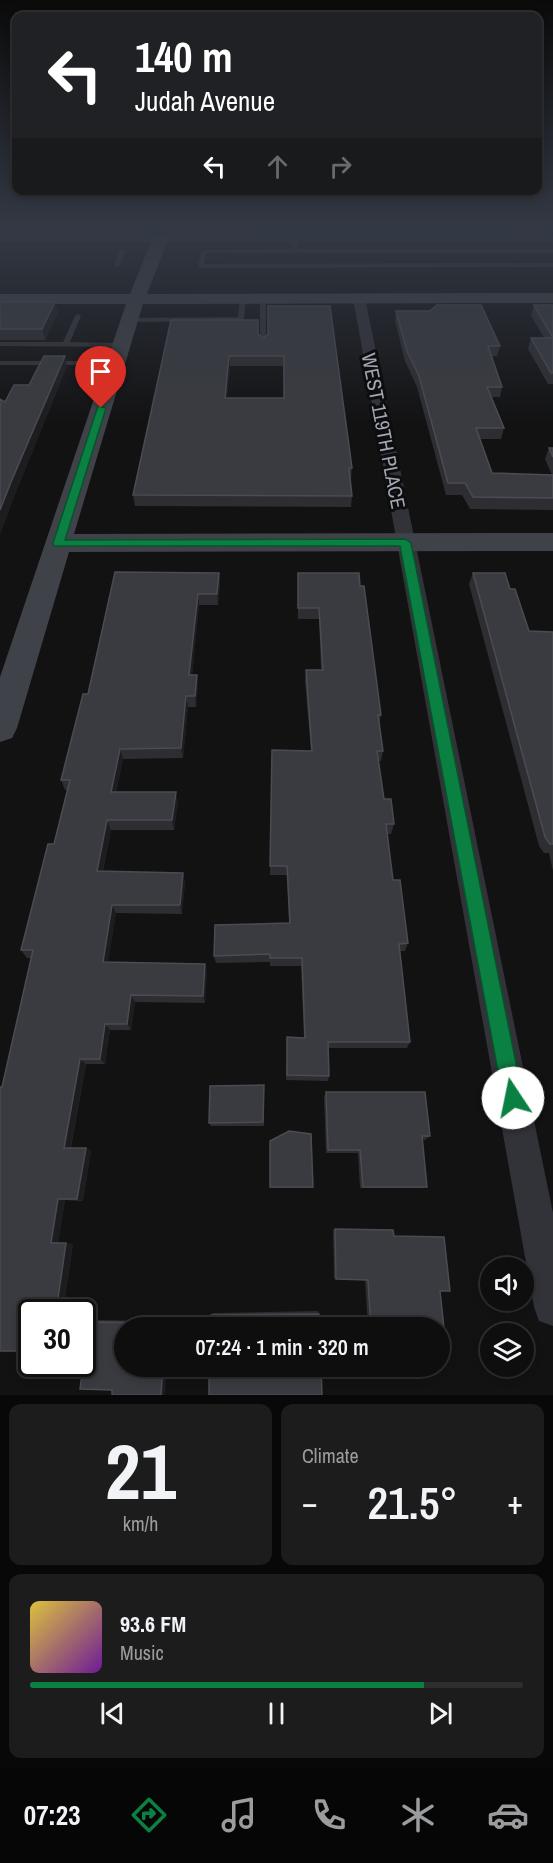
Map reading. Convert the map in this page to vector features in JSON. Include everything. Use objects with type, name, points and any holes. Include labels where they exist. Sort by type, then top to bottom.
[{"type":"main road","points":[[0,728],[139,292]]},
{"type":"main road","points":[[0,299],[132,309],[243,298],[553,298]]},
{"type":"main road","points":[[58,543],[553,542]]},
{"type":"street","name":"WEST 119TH PLACE","points":[[360,298],[405,543],[553,1307]]},
{"type":"lane","points":[[263,298],[263,344]]},
{"type":"lane","points":[[65,345],[78,316]]},
{"type":"lane","points":[[0,344],[65,345],[118,354]]},
{"type":"lane","points":[[0,363],[118,354]]},
{"type":"building","points":[[0,302],[55,302],[42,329],[0,329]]},
{"type":"building","points":[[437,305],[481,305],[500,346],[488,346],[502,387],[487,387],[504,428],[476,428],[492,473],[553,475],[553,498],[473,497],[465,483],[448,483],[419,376],[407,351],[396,311],[430,311]]},
{"type":"building","points":[[534,305],[553,305],[553,338]]},
{"type":"building","points":[[268,306],[330,306],[352,468],[349,468],[352,496],[133,495],[171,320],[258,320],[258,334],[264,338],[268,334]],"holes":[[[229,356],[284,356],[284,398],[225,398]]]},
{"type":"building","points":[[531,338],[553,338],[553,373],[551,373]]},
{"type":"building","points":[[44,356],[65,356],[0,510],[0,399],[5,402],[14,385],[29,385]]},
{"type":"building","points":[[115,572],[219,573],[217,594],[198,594],[189,675],[197,675],[195,696],[186,696],[181,748],[120,749],[111,792],[176,792],[172,820],[107,820],[97,871],[183,873],[180,905],[112,905],[103,962],[205,964],[203,996],[131,995],[127,1024],[105,1024],[100,1059],[80,1059],[64,1148],[86,1148],[77,1199],[58,1199],[51,1243],[66,1243],[58,1299],[18,1299],[18,1351],[0,1351],[0,1087],[2,1087],[33,950],[21,950],[48,844],[54,844],[70,780],[61,780],[83,694],[88,694]]},
{"type":"building","points":[[298,573],[359,573],[360,586],[364,586],[381,715],[378,715],[383,751],[377,751],[384,799],[391,799],[394,824],[386,824],[393,880],[400,880],[408,943],[399,944],[410,1042],[328,1042],[329,1076],[287,1075],[287,1037],[305,1038],[302,958],[270,958],[270,954],[214,956],[215,925],[290,923],[287,866],[270,866],[272,750],[312,751],[306,670],[323,670],[319,608],[298,608]]},
{"type":"building","points":[[473,573],[505,573],[510,589],[515,589],[529,631],[553,632],[553,844],[550,844],[545,837]]},
{"type":"building","points":[[264,1085],[263,1122],[209,1123],[210,1086]]},
{"type":"building","points":[[326,1092],[425,1092],[430,1136],[422,1136],[427,1187],[363,1187],[360,1150],[328,1150]]},
{"type":"building","points":[[289,1131],[311,1134],[313,1187],[270,1187],[270,1141]]},
{"type":"building","points":[[335,1229],[393,1230],[394,1236],[444,1237],[450,1291],[440,1291],[443,1317],[370,1317],[368,1280],[336,1279]]},
{"type":"building","points":[[319,1314],[319,1317],[211,1317],[211,1315]]},
{"type":"building","points":[[96,1322],[114,1322],[114,1377],[162,1377],[161,1395],[112,1395],[112,1390],[80,1389],[82,1377],[96,1377]]},
{"type":"building","points":[[209,1377],[321,1377],[322,1395],[209,1395]]},
{"type":"route","points":[[101,408],[58,543],[405,543],[513,1098]]}]
